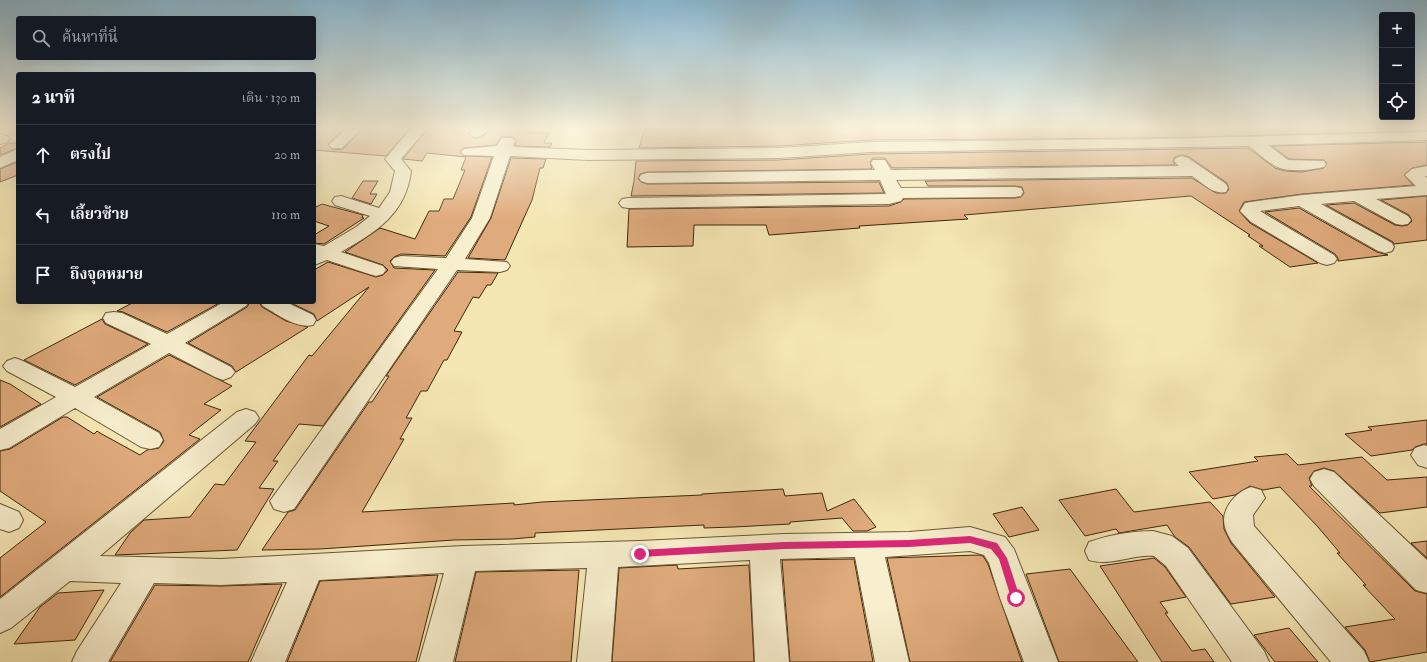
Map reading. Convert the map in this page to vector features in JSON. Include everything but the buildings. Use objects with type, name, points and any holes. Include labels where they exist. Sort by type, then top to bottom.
[{"type":"street","points":[[0,164],[9,159]]},
{"type":"street","points":[[318,253],[372,224],[384,215],[398,193],[403,171],[393,159]]},
{"type":"street","points":[[284,501],[450,265],[480,218],[500,159]]},
{"type":"street","points":[[877,159],[883,174],[895,193]]},
{"type":"street","points":[[1178,159],[1193,171],[1220,188]]},
{"type":"street","points":[[1277,159],[1284,164],[1318,164]]},
{"type":"street","points":[[647,178],[1193,171]]},
{"type":"street","points":[[1427,171],[1418,172],[1413,175],[1427,186]]},
{"type":"street","points":[[975,173],[989,192]]},
{"type":"street","points":[[1327,259],[1257,218],[1249,211],[1251,207],[1302,200],[1427,190]]},
{"type":"street","points":[[895,193],[1015,192]]},
{"type":"street","points":[[628,203],[889,200],[895,197],[895,193]]},
{"type":"street","points":[[1357,196],[1402,220]]},
{"type":"street","points":[[1302,200],[1385,247]]},
{"type":"street","points":[[341,202],[384,215]]},
{"type":"street","points":[[318,253],[376,270]]},
{"type":"street","points":[[401,262],[500,266]]},
{"type":"street","points":[[0,441],[236,304]]},
{"type":"street","points":[[274,304],[305,320]]},
{"type":"street","points":[[114,318],[168,343],[223,372]]},
{"type":"street","points":[[15,366],[75,397],[150,440]]},
{"type":"street","points":[[0,618],[64,568],[246,418]]},
{"type":"street","points":[[1324,479],[1427,580]]},
{"type":"street","points":[[1251,498],[1238,516],[1238,524],[1242,533],[1352,662]]},
{"type":"street","points":[[64,568],[221,572],[463,559],[764,547],[909,544],[970,539],[994,546],[1003,558],[1016,598],[1041,662]]},
{"type":"street","points":[[1100,550],[1149,543],[1160,545],[1167,549],[1177,557],[1252,662]]},
{"type":"street","points":[[868,544],[892,662]]},
{"type":"street","points":[[764,547],[772,662]]},
{"type":"street","points":[[594,662],[604,554]]},
{"type":"street","points":[[436,662],[463,559]]},
{"type":"street","points":[[268,662],[308,567]]},
{"type":"street","points":[[89,662],[146,570]]},
{"type":"route","points":[[640,554],[784,546],[909,544],[970,539],[994,546],[1003,558],[1016,598]]}]
